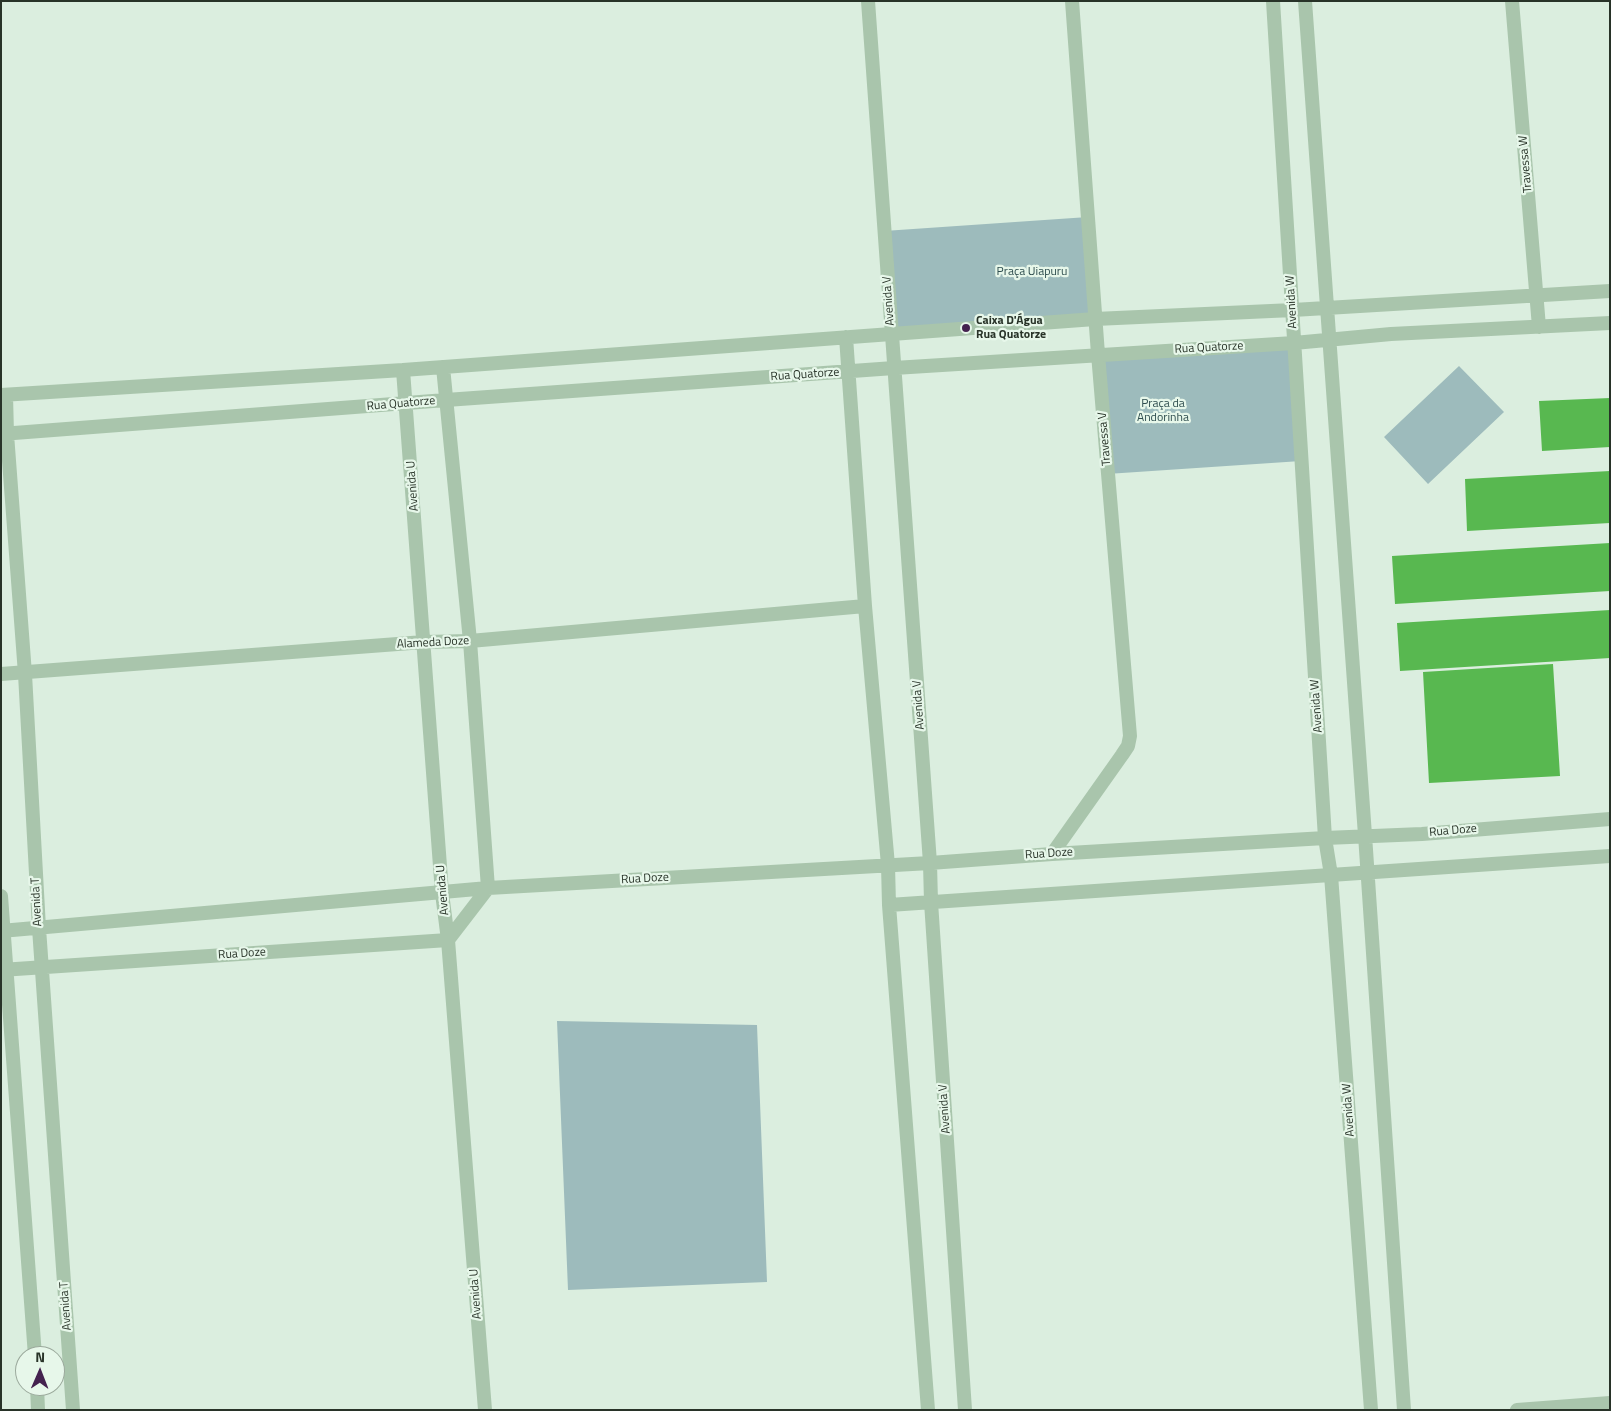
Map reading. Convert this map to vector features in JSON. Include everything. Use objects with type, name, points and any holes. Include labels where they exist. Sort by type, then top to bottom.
[{"type":"street","name":"Avenida V","points":[[868,1],[930,863],[965,1410]]},
{"type":"street","name":"Travessa V","points":[[1052,854],[1128,746],[1130,736],[1095,319],[1072,1]]},
{"type":"street","name":"Avenida W","points":[[1273,1],[1325,838],[1331,875],[1371,1410]]},
{"type":"street","points":[[1305,1],[1366,835],[1404,1410]]},
{"type":"street","name":"Travessa W","points":[[1512,1],[1538,296],[1539,327]]},
{"type":"street","points":[[4,395],[403,370],[1095,319],[1293,310],[1610,291]]},
{"type":"street","name":"Rua Quatorze","points":[[4,434],[894,368],[1294,343],[1391,334],[1610,323]]},
{"type":"street","points":[[846,337],[864,606],[888,865],[889,905],[928,1410]]},
{"type":"street","points":[[443,367],[470,641],[488,888],[448,940]]},
{"type":"street","name":"Avenida U","points":[[403,370],[407,403],[442,893],[448,940],[485,1410]]},
{"type":"street","name":"Avenida T","points":[[4,395],[4,434],[25,674],[39,928],[73,1410]]},
{"type":"street","name":"Alameda Doze","points":[[1,674],[25,674],[424,642],[470,641],[864,606]]},
{"type":"street","name":"Rua Doze","points":[[3,931],[488,888],[930,863],[1366,835],[1422,834],[1610,819]]},
{"type":"street","points":[[889,905],[1610,856]]},
{"type":"street","points":[[1,896],[4,970],[34,1346]]},
{"type":"street","name":"Rua Doze","points":[[4,970],[448,940]]},
{"type":"street","points":[[37,1396],[38,1410]]},
{"type":"street","points":[[1517,1410],[1610,1403]]},
{"type":"green space","name":"Praça Uiapuru","points":[[1088,217],[1096,320],[891,332],[884,231]]},
{"type":"green space","name":"Praça da Andorinha","points":[[1293,343],[1301,461],[1107,474],[1100,356]]},
{"type":"green space","points":[[1459,366],[1504,412],[1428,484],[1384,437]]},
{"type":"green space","points":[[557,1021],[757,1025],[767,1282],[568,1290]]},
{"type":"building","points":[[1610,398],[1610,447],[1542,451],[1539,401]]},
{"type":"building","points":[[1610,471],[1610,523],[1467,531],[1465,479]]},
{"type":"building","points":[[1610,543],[1610,591],[1395,604],[1392,556]]},
{"type":"building","points":[[1610,610],[1610,658],[1400,671],[1397,623]]},
{"type":"building","points":[[1553,664],[1560,776],[1429,783],[1423,672]]},
{"type":"place","name":"Caixa D'Água Rua Quatorze","points":[[966,328]]}]
